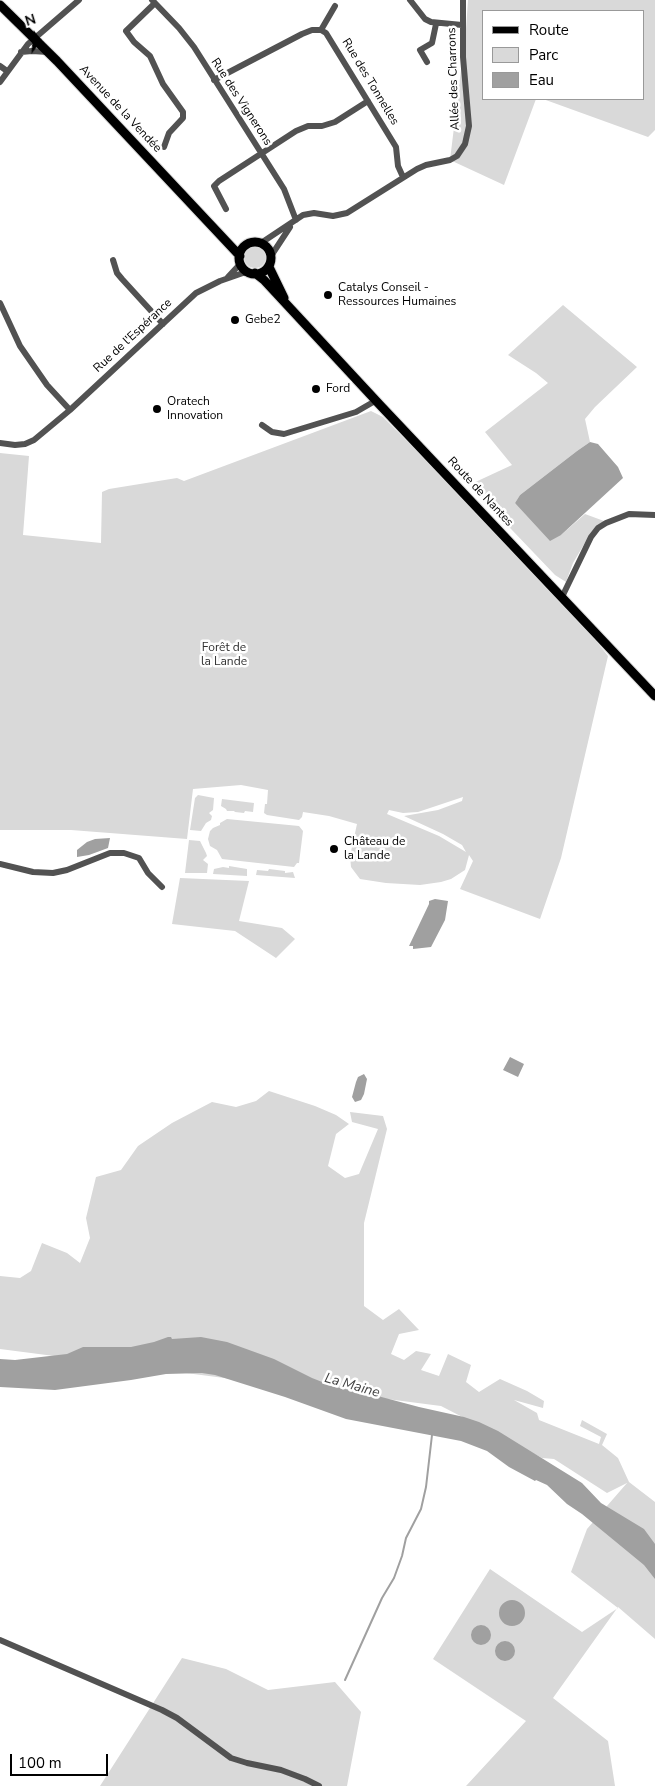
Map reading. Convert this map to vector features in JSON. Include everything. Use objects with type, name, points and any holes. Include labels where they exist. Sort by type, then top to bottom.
[{"type":"main road","name":"Avenue de la Vendée","points":[[0,5],[49,52],[219,233],[240,260]]},
{"type":"main road","name":"Avenue de la Vendée","points":[[219,233],[246,245]]},
{"type":"main road","points":[[250,242],[261,243],[268,248],[271,256],[268,266],[260,273],[253,273],[246,270],[240,260],[240,252],[250,242]]},
{"type":"main road","name":"Route de Nantes","points":[[268,266],[287,305]]},
{"type":"main road","name":"Route de Nantes","points":[[253,273],[264,280],[375,401],[655,696]]},
{"type":"street","points":[[0,82],[20,52],[79,0]]},
{"type":"street","points":[[410,0],[425,18],[436,24],[462,25]]},
{"type":"street","name":"Allée des Charrons","points":[[294,222],[308,214],[320,213],[333,216],[346,213],[403,177],[426,165],[450,160],[456,156],[465,144],[469,126],[464,74],[463,0]]},
{"type":"street","points":[[153,2],[126,31],[134,42],[150,56],[163,84],[183,112],[183,118],[169,133],[164,147]]},
{"type":"street","name":"Rue des Vignerons","points":[[153,2],[183,32],[284,189],[294,222]]},
{"type":"street","points":[[214,80],[302,34],[312,30],[321,30],[335,6]]},
{"type":"street","points":[[427,62],[420,50],[432,43],[436,24]]},
{"type":"street","name":"Rue des Tonnelles","points":[[321,30],[332,41],[396,147],[398,166],[403,177]]},
{"type":"street","points":[[20,52],[49,52]]},
{"type":"street","points":[[0,66],[7,71]]},
{"type":"street","points":[[226,209],[214,186],[302,128],[322,126],[335,122],[368,101]]},
{"type":"street","points":[[261,243],[294,222]]},
{"type":"street","points":[[271,256],[294,222]]},
{"type":"street","points":[[113,260],[117,273],[163,324]]},
{"type":"street","name":"Rue de l'Espérance","points":[[220,282],[231,275],[240,260]]},
{"type":"street","name":"Rue de l'Espérance","points":[[0,443],[15,445],[25,444],[34,440],[196,293],[243,273],[253,273]]},
{"type":"street","points":[[0,303],[20,346],[67,412]]},
{"type":"street","points":[[262,425],[272,432],[284,434],[356,412],[375,401]]},
{"type":"street","points":[[562,597],[591,537],[598,528],[628,514],[655,515]]},
{"type":"street","points":[[0,864],[33,872],[53,873],[110,853],[124,853],[139,858],[148,873],[162,887]]},
{"type":"street","points":[[0,1640],[162,1710],[177,1718],[231,1758],[281,1770],[319,1786]]},
{"type":"green space","points":[[468,0],[655,0],[655,130],[648,137],[546,100],[645,100],[645,10],[482,10],[482,100],[536,100],[504,185],[450,160]]},
{"type":"green space","points":[[255,246],[263,249],[266,257],[263,265],[255,268],[247,265],[244,257],[247,249]]},
{"type":"green space","points":[[563,305],[637,367],[585,419],[590,442],[520,495],[515,503],[561,535],[585,514],[604,521],[592,531],[573,563],[566,582],[555,575],[469,485],[512,465],[485,432],[548,383],[508,355]]},
{"type":"green space","name":"Forêt de la Lande","points":[[371,411],[383,417],[562,597],[608,656],[561,858],[540,919],[460,889],[473,861],[469,855],[465,870],[451,879],[441,882],[420,885],[360,879],[351,867],[350,856],[357,824],[329,816],[303,812],[299,820],[267,815],[264,813],[268,790],[241,785],[193,789],[187,839],[71,830],[0,830],[0,453],[29,456],[23,535],[101,543],[102,492],[109,489],[177,478],[184,481]],"holes":[[[463,797],[462,801],[438,810],[404,816],[462,845],[466,852],[439,836],[387,814],[389,810],[403,813],[418,812]]]},
{"type":"green space","points":[[198,795],[214,798],[213,810],[209,813],[212,816],[211,820],[206,823],[201,831],[190,830],[195,798]]},
{"type":"green space","points":[[222,799],[254,803],[253,812],[227,811],[221,806]]},
{"type":"green space","points":[[227,819],[299,826],[303,831],[299,863],[294,867],[222,859],[217,850],[210,846],[208,839],[210,831]]},
{"type":"green space","points":[[189,840],[200,841],[207,856],[203,860],[208,864],[207,873],[185,873]]},
{"type":"green space","points":[[229,866],[247,869],[247,876],[213,874],[214,869],[229,868]]},
{"type":"green space","points":[[269,869],[285,871],[285,873],[293,872],[295,878],[256,875],[257,870],[268,871]]},
{"type":"green space","points":[[180,878],[249,881],[239,921],[282,928],[295,939],[276,958],[235,931],[172,924]]},
{"type":"green space","points":[[269,1091],[315,1106],[336,1115],[349,1124],[336,1134],[328,1166],[345,1178],[359,1174],[378,1129],[352,1122],[350,1112],[383,1116],[387,1129],[364,1223],[364,1306],[383,1320],[399,1309],[419,1330],[399,1334],[391,1354],[404,1360],[416,1351],[431,1354],[421,1370],[439,1376],[448,1354],[471,1365],[466,1382],[479,1392],[500,1379],[544,1401],[543,1408],[514,1400],[537,1413],[539,1420],[599,1444],[601,1437],[580,1426],[582,1420],[607,1434],[602,1445],[618,1458],[629,1482],[655,1502],[655,1639],[618,1607],[571,1572],[587,1529],[627,1483],[607,1493],[554,1459],[542,1458],[441,1406],[0,1349],[0,1276],[20,1278],[31,1271],[42,1243],[67,1253],[80,1263],[90,1238],[86,1218],[96,1177],[121,1170],[138,1146],[172,1123],[212,1102],[236,1107],[256,1101]]},
{"type":"green space","points":[[490,1569],[582,1632],[617,1609],[553,1698],[608,1741],[615,1786],[466,1786],[526,1721],[433,1659]]},
{"type":"green space","points":[[182,1658],[226,1669],[268,1690],[335,1682],[361,1712],[347,1786],[100,1786]]},
{"type":"water","points":[[590,442],[598,444],[618,467],[623,478],[561,535],[550,541],[515,503],[520,495]]},
{"type":"water","points":[[110,838],[108,848],[77,857],[77,850],[87,842],[95,839]]},
{"type":"water","points":[[435,899],[448,901],[445,920],[431,947],[413,949],[413,946],[409,946],[429,901]]},
{"type":"water","points":[[510,1057],[524,1064],[518,1077],[503,1070]]},
{"type":"water","points":[[364,1074],[367,1079],[364,1094],[361,1100],[355,1102],[352,1097],[356,1082],[358,1077]]},
{"type":"water","points":[[168,1337],[172,1339],[201,1337],[227,1342],[274,1359],[335,1387],[464,1417],[498,1431],[582,1483],[601,1503],[644,1529],[655,1544],[655,1579],[644,1565],[567,1504],[547,1485],[535,1481],[509,1467],[487,1451],[461,1441],[346,1419],[285,1397],[215,1375],[202,1373],[166,1374],[55,1390],[0,1387],[0,1359],[15,1360],[67,1354],[83,1347],[131,1347]]},
{"type":"water","points":[[512,1600],[521,1604],[525,1613],[521,1622],[512,1626],[503,1622],[499,1613],[503,1604]]},
{"type":"water","points":[[481,1625],[488,1628],[491,1635],[488,1642],[481,1645],[474,1642],[471,1635],[474,1628]]},
{"type":"water","points":[[501,1641],[509,1641],[515,1647],[515,1655],[509,1661],[501,1661],[495,1655],[495,1647]]},
{"type":"waterway","points":[[345,1680],[382,1598],[394,1578],[406,1538],[421,1509],[426,1487],[432,1435]]},
{"type":"place","name":"Catalys Conseil - Ressources Humaines","points":[[328,295]]},
{"type":"place","name":"Gebe2","points":[[235,320]]},
{"type":"place","name":"Ford","points":[[316,389]]},
{"type":"place","name":"Oratech Innovation","points":[[157,409]]},
{"type":"place","name":"Château de la Lande","points":[[334,849]]},
{"type":"water label","name":"La Maine","points":[[352,1386]]}]
